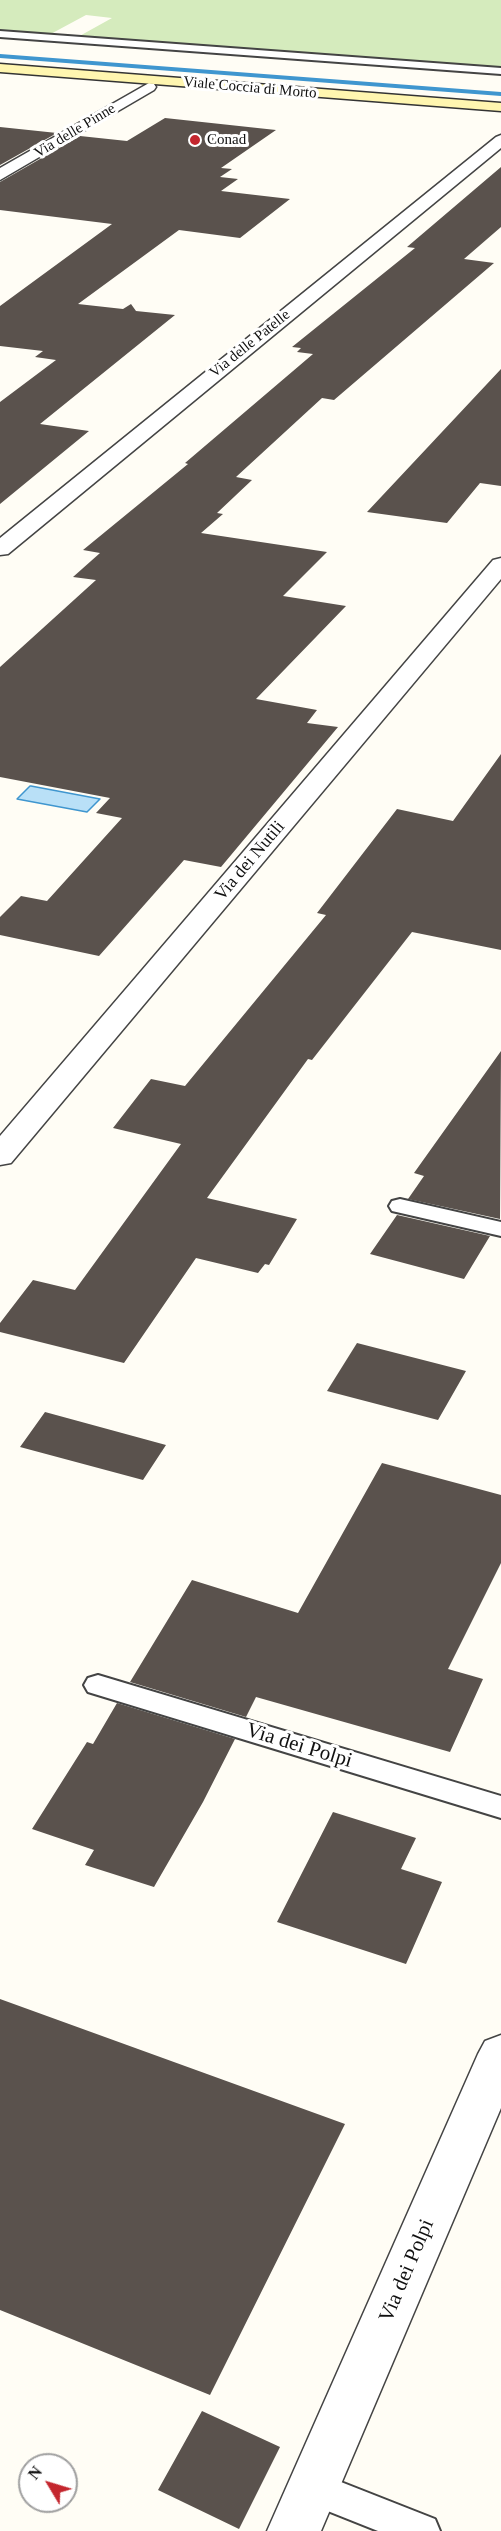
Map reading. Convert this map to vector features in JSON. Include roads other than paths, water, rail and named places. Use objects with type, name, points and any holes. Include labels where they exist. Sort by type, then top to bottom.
[{"type":"street","name":"Viale Coccia di Morto","points":[[0,68],[501,107]]},
{"type":"street","name":"Viale Coccia di Morto","points":[[0,75],[501,114]]},
{"type":"street","name":"Via delle Pinne","points":[[0,175],[149,87]]},
{"type":"street","name":"Via delle Patelle","points":[[0,549],[501,140]]},
{"type":"street","name":"Via dei Nutili","points":[[0,1156],[501,565]]},
{"type":"street","name":"Via dei Polpi","points":[[304,2510],[501,2054]]},
{"type":"lane","points":[[0,34],[501,71]]},
{"type":"lane","points":[[400,1206],[501,1229]]},
{"type":"lane","name":"Via dei Polpi","points":[[98,1685],[501,1807]]},
{"type":"lane","name":"Via dei Polpi","points":[[304,2510],[422,2531]]},
{"type":"water","points":[[30,786],[100,799],[87,812],[17,799]]},
{"type":"waterway","points":[[0,56],[501,94]]},
{"type":"place","name":"Conad","points":[[195,140]]}]
